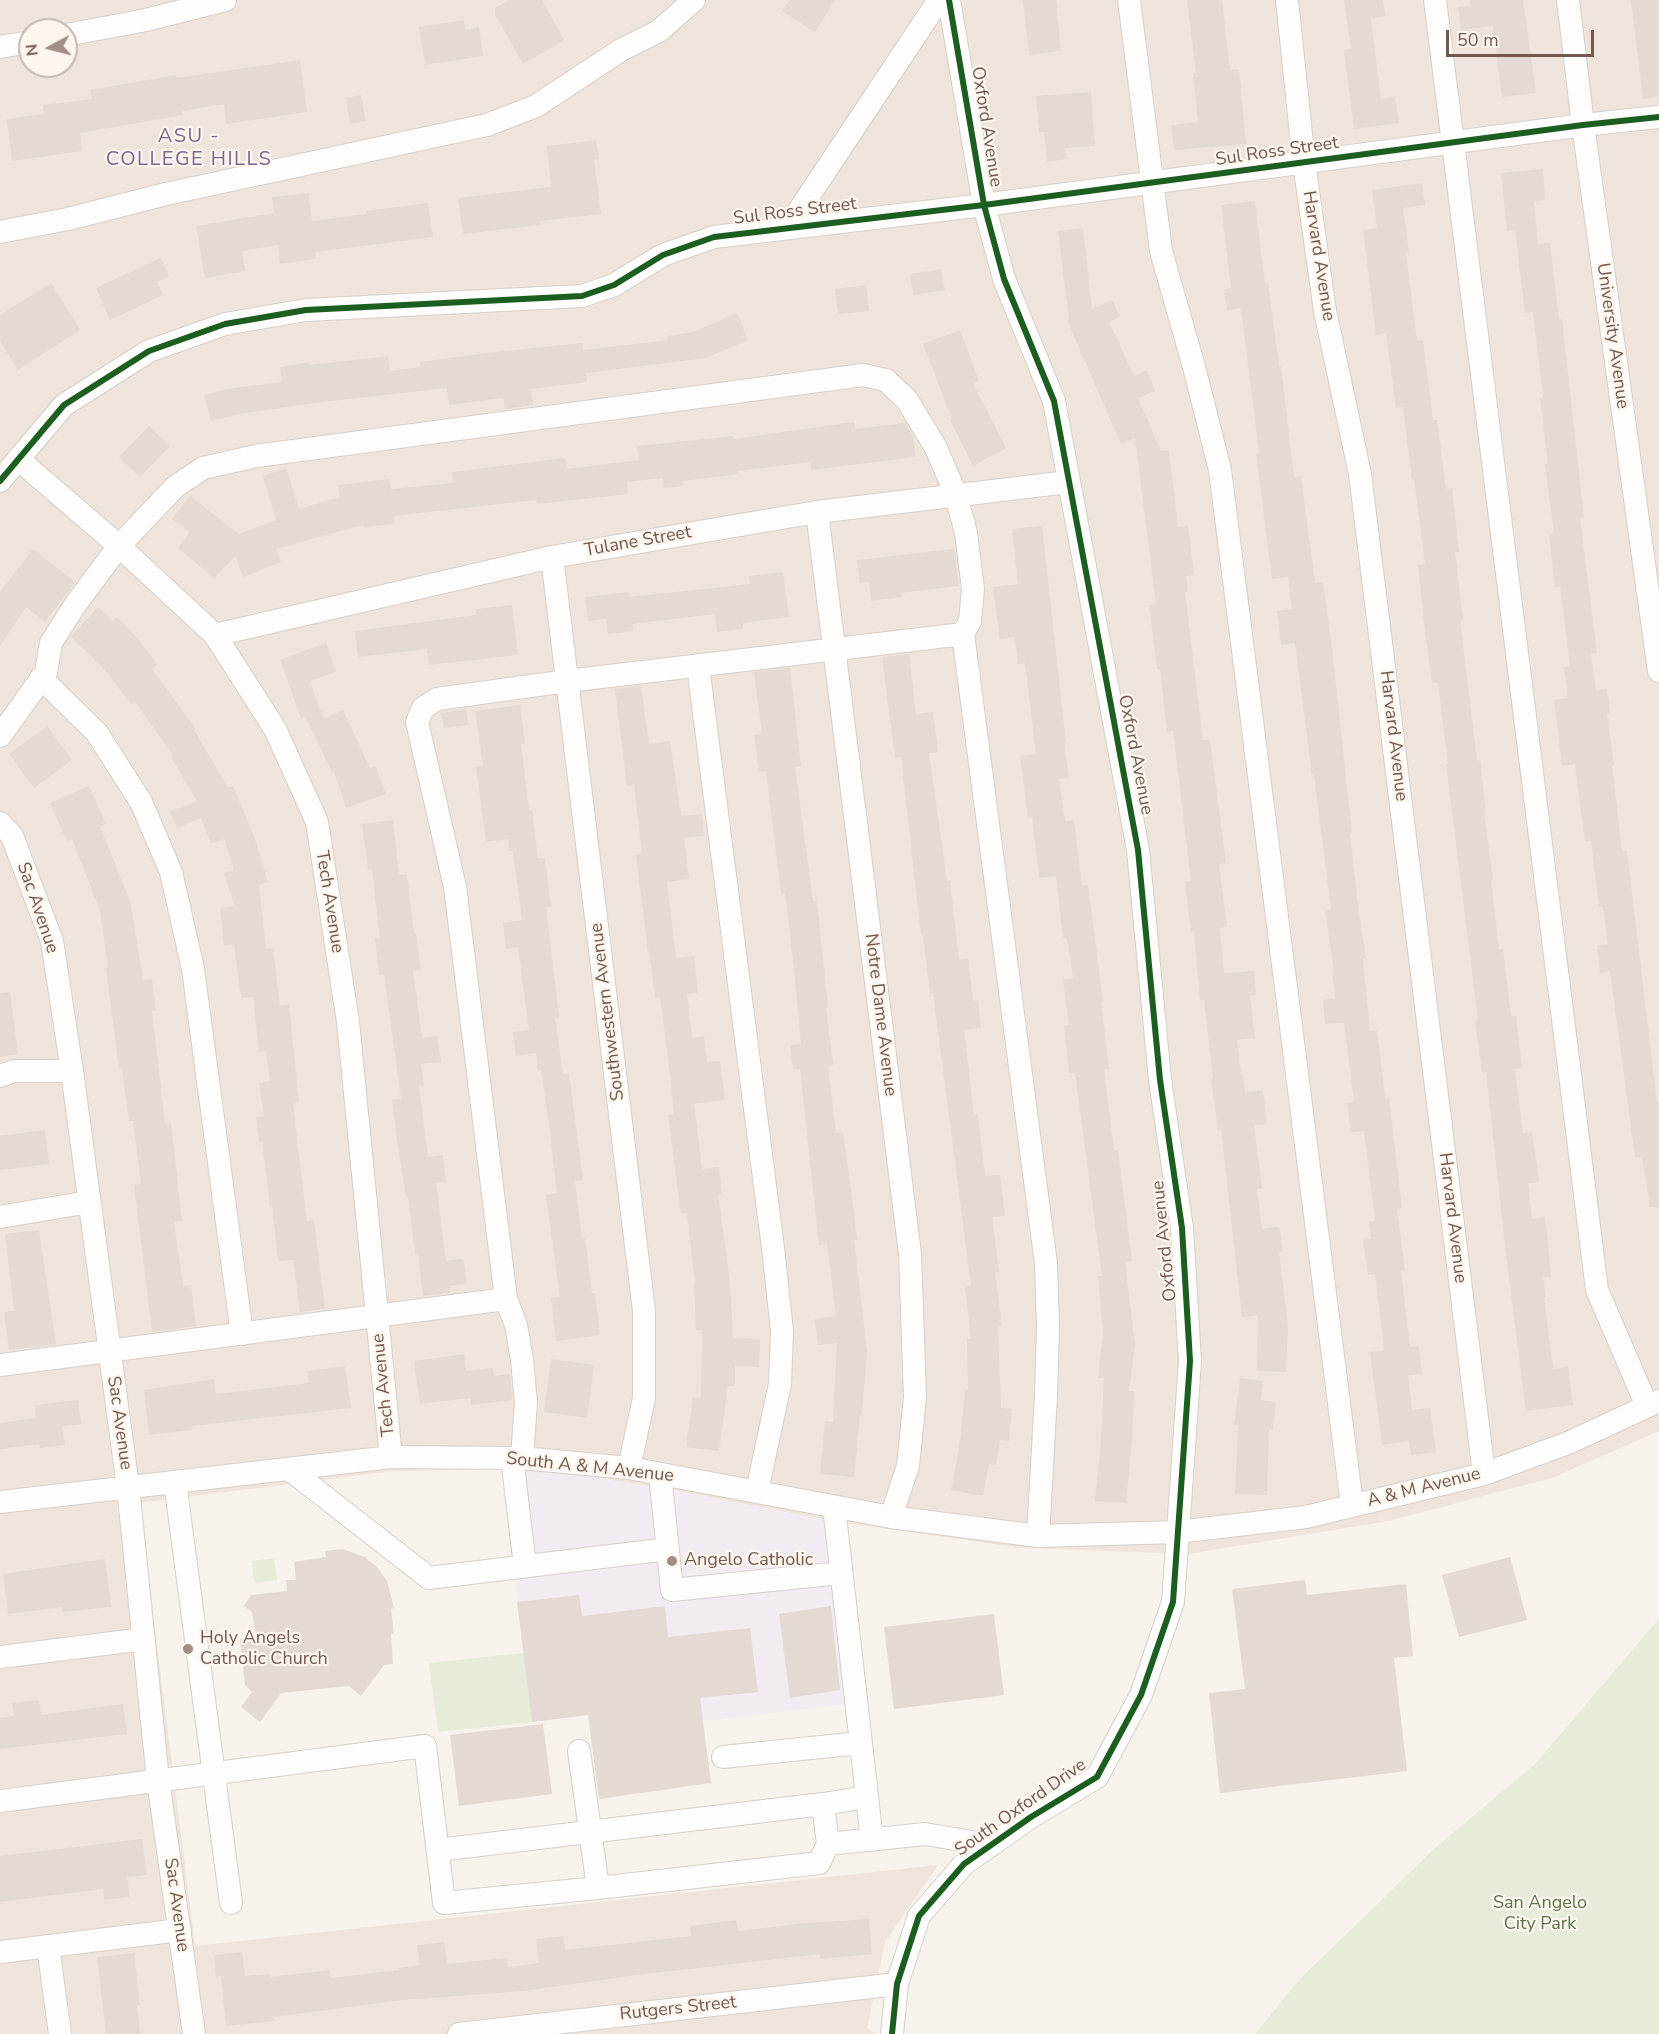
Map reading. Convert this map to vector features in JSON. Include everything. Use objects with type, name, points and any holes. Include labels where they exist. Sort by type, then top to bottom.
[{"type":"street","points":[[78,33],[146,20],[225,0]]},
{"type":"street","points":[[0,232],[68,219],[178,191],[487,125],[537,106],[621,50],[659,31],[693,0]]},
{"type":"street","points":[[788,227],[939,0]]},
{"type":"street","name":"Oxford Avenue","points":[[949,0],[984,205],[1004,279],[1054,401],[1138,850],[1160,1080],[1182,1228],[1190,1361],[1177,1533]]},
{"type":"street","points":[[1129,0],[1161,251],[1220,470],[1352,1505]]},
{"type":"street","name":"Harvard Avenue","points":[[1287,0],[1304,164],[1325,311],[1360,474],[1484,1474]]},
{"type":"street","points":[[1434,0],[1597,1290],[1653,1403]]},
{"type":"street","name":"University Avenue","points":[[1568,0],[1583,125],[1659,671]]},
{"type":"street","points":[[0,47],[18,44]]},
{"type":"street","name":"Sul Ross Street","points":[[0,482],[64,405],[149,351],[225,324],[306,310],[582,296],[614,285],[663,255],[714,237],[984,205],[1583,125],[1659,117]]},
{"type":"street","points":[[0,736],[46,672],[51,643],[75,605],[118,546],[175,487],[203,468],[267,454],[863,375],[885,380],[907,400],[936,448],[957,495],[966,533],[973,589],[970,621],[963,634],[1046,1264],[1047,1395],[1038,1536]]},
{"type":"street","name":"Tech Avenue","points":[[18,459],[215,635],[275,729],[317,822],[348,1022],[391,1457]]},
{"type":"street","name":"Tulane Street","points":[[215,635],[552,556],[817,512],[1068,482]]},
{"type":"street","name":"Notre Dame Avenue","points":[[817,512],[910,1254],[915,1397],[908,1466],[891,1517]]},
{"type":"street","name":"Southwestern Avenue","points":[[552,556],[644,1311],[644,1398],[629,1468]]},
{"type":"street","points":[[525,1566],[517,1458],[526,1402],[522,1360],[516,1325],[506,1299],[455,887],[417,722],[423,708],[437,699],[567,681],[963,634]]},
{"type":"street","points":[[698,666],[782,1331],[780,1384],[757,1491]]},
{"type":"street","points":[[41,678],[97,733],[141,802],[171,872],[193,969],[242,1334]]},
{"type":"street","name":"Sac Avenue","points":[[0,823],[12,836],[52,941],[72,1071],[128,1487],[158,1780],[194,2034]]},
{"type":"street","points":[[0,1076],[14,1071],[72,1071]]},
{"type":"street","points":[[0,1217],[89,1202]]},
{"type":"street","points":[[0,1365],[506,1299]]},
{"type":"street","name":"A & M Avenue","points":[[1177,1533],[1306,1517],[1484,1474],[1568,1443],[1653,1403]]},
{"type":"street","name":"South A & M Avenue","points":[[0,1502],[391,1457],[517,1458],[629,1468],[891,1517],[1038,1536],[1177,1533]]},
{"type":"street","points":[[289,1469],[429,1578],[668,1549]]},
{"type":"street","points":[[660,1474],[672,1590],[841,1573]]},
{"type":"street","points":[[175,1482],[231,1903]]},
{"type":"street","points":[[834,1507],[872,1840]]},
{"type":"street","name":"South Oxford Drive","points":[[892,2034],[897,1984],[919,1916],[964,1864],[1097,1777],[1141,1695],[1173,1602],[1177,1533]]},
{"type":"street","points":[[0,1657],[144,1639]]},
{"type":"street","points":[[723,1757],[860,1743]]},
{"type":"street","points":[[0,1801],[425,1746],[444,1903],[819,1863],[828,1844],[823,1804]]},
{"type":"street","points":[[579,1751],[598,1888]]},
{"type":"street","points":[[438,1850],[867,1797]]},
{"type":"street","points":[[828,1844],[925,1834],[990,1845]]},
{"type":"street","points":[[0,1952],[180,1930]]},
{"type":"street","points":[[48,1946],[60,2034]]},
{"type":"street","name":"Rutgers Street","points":[[459,2034],[897,1984]]},
{"type":"shaded area","points":[[0,0],[1659,0],[1659,1431],[1552,1478],[1388,1521],[1189,1554],[1022,1548],[826,1520],[668,1489],[502,1469],[393,1471],[139,1503],[195,1946],[938,1865],[885,1942],[867,2028],[875,2034],[0,2034]]},
{"type":"shaded area","name":"Angelo Catholic","points":[[502,1469],[587,1476],[668,1489],[826,1520],[847,1704],[591,1735],[587,1715],[532,1722]]},
{"type":"green space","points":[[274,1558],[277,1580],[254,1583],[252,1561]]},
{"type":"green space","name":"San Angelo City Park","points":[[1659,1619],[1659,2034],[1255,2034],[1299,1980],[1434,1849],[1535,1764]]},
{"type":"green space","points":[[524,1653],[532,1722],[438,1732],[429,1663]]},
{"type":"building","points":[[509,0],[542,0],[564,40],[523,64],[495,14],[495,8]]},
{"type":"building","points":[[790,0],[835,0],[815,32],[782,11]]},
{"type":"building","points":[[1023,0],[1056,0],[1061,51],[1029,55]]},
{"type":"building","points":[[1187,0],[1222,0],[1230,70],[1239,69],[1246,144],[1174,150],[1171,125],[1198,122],[1193,73],[1196,73]]},
{"type":"building","points":[[1344,0],[1383,0],[1385,16],[1371,19],[1381,99],[1395,97],[1399,123],[1354,129],[1344,50],[1351,49]]},
{"type":"building","points":[[1470,0],[1523,0],[1536,93],[1502,97],[1493,26],[1461,30],[1458,7],[1470,6]]},
{"type":"building","points":[[1631,0],[1659,0],[1659,97],[1643,99]]},
{"type":"building","points":[[464,20],[465,30],[479,27],[483,56],[425,65],[419,27]]},
{"type":"building","points":[[300,60],[307,112],[226,124],[224,104],[182,111],[183,115],[80,133],[82,151],[12,161],[7,119],[44,114],[43,105],[92,99],[90,90],[176,75],[177,78]]},
{"type":"building","points":[[1091,92],[1095,146],[1065,148],[1067,159],[1047,162],[1044,132],[1039,132],[1036,96]]},
{"type":"building","points":[[361,95],[366,121],[350,124],[346,98]]},
{"type":"building","points":[[596,140],[599,159],[594,160],[601,214],[540,221],[540,225],[463,234],[458,198],[551,187],[547,146]]},
{"type":"building","points":[[1543,169],[1545,200],[1534,201],[1538,244],[1550,243],[1559,320],[1562,319],[1584,518],[1580,519],[1597,653],[1591,654],[1596,690],[1607,689],[1610,713],[1607,714],[1622,851],[1627,851],[1657,1102],[1659,1102],[1659,1207],[1650,1207],[1642,1157],[1635,1157],[1610,971],[1600,973],[1597,945],[1608,944],[1603,907],[1599,907],[1591,841],[1585,842],[1575,764],[1562,766],[1554,700],[1568,698],[1564,667],[1570,666],[1560,587],[1555,588],[1549,535],[1554,534],[1545,464],[1548,464],[1540,398],[1543,398],[1533,312],[1525,313],[1515,230],[1507,231],[1501,173]]},
{"type":"building","points":[[1422,183],[1425,205],[1403,208],[1409,252],[1406,253],[1417,341],[1423,340],[1433,420],[1437,420],[1446,489],[1452,488],[1459,552],[1455,552],[1463,620],[1460,620],[1477,761],[1480,760],[1499,949],[1503,949],[1511,1016],[1516,1016],[1522,1068],[1515,1069],[1523,1133],[1532,1132],[1539,1182],[1528,1184],[1532,1219],[1545,1217],[1548,1241],[1551,1277],[1543,1277],[1553,1369],[1568,1367],[1573,1405],[1526,1411],[1486,1072],[1482,1073],[1475,1020],[1478,1020],[1438,683],[1432,683],[1425,632],[1418,565],[1425,564],[1414,479],[1412,479],[1403,407],[1396,408],[1386,333],[1376,335],[1363,230],[1377,228],[1372,190]]},
{"type":"building","points":[[308,193],[312,221],[428,203],[433,237],[315,252],[316,259],[280,264],[278,245],[242,251],[245,271],[205,278],[196,226],[274,213],[272,197]]},
{"type":"building","points":[[1255,201],[1265,284],[1268,283],[1279,366],[1281,366],[1294,477],[1301,476],[1315,583],[1323,582],[1332,648],[1352,833],[1350,833],[1366,959],[1363,959],[1370,1031],[1377,1030],[1385,1098],[1389,1098],[1402,1208],[1397,1209],[1405,1270],[1401,1271],[1410,1347],[1419,1346],[1422,1374],[1408,1375],[1412,1410],[1430,1408],[1436,1452],[1411,1455],[1409,1441],[1382,1445],[1370,1352],[1384,1350],[1375,1274],[1368,1275],[1363,1240],[1371,1239],[1369,1222],[1375,1221],[1364,1131],[1351,1132],[1347,1103],[1354,1102],[1344,1023],[1325,1024],[1323,1000],[1335,998],[1332,971],[1334,971],[1325,911],[1331,910],[1295,643],[1281,645],[1277,611],[1292,609],[1288,577],[1272,579],[1241,308],[1227,310],[1224,289],[1231,288],[1221,205]]},
{"type":"building","points":[[1083,228],[1092,309],[1112,300],[1120,317],[1109,322],[1134,376],[1147,370],[1155,391],[1138,398],[1161,451],[1169,450],[1178,527],[1188,526],[1194,575],[1186,576],[1188,592],[1185,592],[1203,740],[1210,740],[1226,863],[1219,864],[1227,927],[1220,928],[1224,973],[1254,971],[1256,995],[1250,996],[1255,1038],[1237,1040],[1245,1092],[1263,1090],[1267,1124],[1254,1125],[1262,1188],[1257,1189],[1262,1229],[1279,1227],[1283,1252],[1279,1252],[1288,1326],[1286,1372],[1257,1371],[1258,1315],[1242,1317],[1221,1129],[1218,1130],[1204,1000],[1200,1000],[1194,931],[1191,932],[1185,882],[1191,881],[1173,731],[1167,732],[1160,669],[1157,669],[1149,605],[1156,604],[1135,438],[1121,444],[1067,320],[1069,319],[1058,231]]},
{"type":"building","points":[[161,258],[169,276],[157,282],[163,295],[110,320],[96,288]]},
{"type":"building","points":[[941,269],[945,290],[913,295],[910,274]]},
{"type":"building","points":[[51,283],[80,330],[18,370],[0,341],[0,315]]},
{"type":"building","points":[[866,285],[869,311],[838,314],[835,289]]},
{"type":"building","points":[[737,313],[748,340],[706,358],[586,373],[587,382],[531,389],[533,405],[505,409],[503,398],[449,405],[447,388],[314,403],[239,414],[211,421],[204,395],[233,388],[282,382],[280,367],[309,362],[309,365],[388,356],[390,371],[421,367],[420,362],[486,353],[582,343],[583,350],[668,340],[667,336],[693,332]]},
{"type":"building","points":[[960,330],[979,381],[973,384],[1006,448],[973,466],[950,420],[952,419],[923,344]]},
{"type":"building","points":[[854,422],[855,429],[905,423],[913,436],[915,457],[811,470],[810,462],[738,471],[739,474],[682,481],[683,486],[664,488],[663,478],[627,482],[628,494],[537,504],[536,500],[394,516],[395,524],[364,527],[363,525],[276,549],[281,562],[243,577],[235,556],[214,578],[178,548],[190,532],[172,519],[190,496],[239,534],[276,520],[263,476],[286,468],[299,509],[340,497],[338,485],[389,479],[391,489],[453,483],[452,472],[565,458],[567,469],[639,460],[637,446],[734,436],[734,439]]},
{"type":"building","points":[[149,426],[170,446],[140,477],[119,457]]},
{"type":"building","points":[[1042,526],[1069,778],[1059,779],[1065,821],[1074,820],[1082,886],[1088,885],[1109,1069],[1104,1069],[1114,1151],[1118,1150],[1132,1261],[1125,1262],[1135,1345],[1129,1391],[1134,1391],[1126,1503],[1095,1501],[1104,1378],[1098,1378],[1103,1332],[1098,1276],[1102,1276],[1075,1073],[1069,1073],[1064,1026],[1069,1025],[1063,980],[1073,978],[1067,938],[1063,938],[1056,876],[1039,878],[1032,816],[1028,817],[1020,756],[1036,754],[1025,663],[1018,664],[1015,637],[1000,639],[993,587],[1018,584],[1012,529]]},
{"type":"building","points":[[33,549],[75,582],[45,622],[26,607],[0,646],[0,592]]},
{"type":"building","points":[[954,549],[959,586],[901,593],[902,597],[871,601],[869,582],[860,583],[857,560]]},
{"type":"building","points":[[783,572],[789,617],[743,623],[743,629],[717,632],[715,614],[632,624],[633,631],[608,634],[606,619],[588,621],[585,597],[628,592],[629,597],[750,584],[749,576]]},
{"type":"building","points":[[512,605],[518,655],[429,665],[427,649],[358,657],[355,631],[476,615],[476,609]]},
{"type":"building","points":[[98,607],[113,621],[116,617],[133,633],[158,665],[152,669],[196,729],[194,730],[228,788],[233,786],[254,836],[268,882],[259,885],[266,949],[273,948],[280,1006],[289,1004],[299,1102],[293,1103],[298,1148],[307,1221],[314,1220],[325,1309],[300,1312],[293,1260],[278,1261],[272,1206],[270,1207],[262,1141],[259,1142],[256,1117],[264,1116],[259,1083],[270,1081],[266,1051],[259,1052],[253,997],[241,998],[234,944],[224,946],[220,908],[235,906],[224,873],[234,870],[224,839],[211,844],[201,818],[177,828],[170,812],[197,801],[171,757],[173,755],[135,702],[132,705],[105,670],[71,637]]},
{"type":"building","points":[[326,643],[336,672],[310,681],[324,719],[343,710],[370,768],[376,766],[386,794],[346,808],[334,771],[332,772],[305,716],[301,718],[280,660]]},
{"type":"building","points":[[909,654],[916,714],[933,712],[938,752],[929,753],[947,881],[950,881],[959,960],[968,958],[973,1001],[978,1000],[981,1028],[964,1030],[974,1115],[978,1114],[985,1176],[1000,1175],[1005,1216],[992,1217],[999,1272],[995,1272],[1002,1326],[998,1327],[1001,1408],[1012,1409],[1009,1441],[1000,1440],[996,1465],[989,1464],[983,1496],[951,1490],[960,1442],[965,1390],[968,1390],[967,1339],[971,1339],[965,1287],[971,1286],[933,993],[930,993],[923,935],[921,935],[901,757],[895,758],[882,657]]},
{"type":"building","points":[[790,668],[801,766],[795,767],[813,901],[817,901],[828,1007],[826,1008],[833,1065],[828,1066],[836,1133],[843,1132],[851,1189],[857,1240],[854,1240],[867,1351],[854,1477],[820,1474],[825,1421],[833,1422],[837,1343],[818,1345],[815,1319],[836,1316],[827,1244],[819,1245],[800,1069],[793,1070],[790,1045],[801,1044],[785,893],[781,894],[766,771],[759,772],[754,735],[762,734],[754,672]]},
{"type":"building","points":[[641,686],[649,744],[670,741],[681,816],[702,814],[704,836],[684,838],[689,879],[667,882],[676,958],[694,956],[698,993],[687,994],[692,1038],[704,1036],[707,1062],[720,1061],[725,1100],[694,1104],[702,1169],[719,1167],[722,1194],[718,1194],[730,1282],[733,1338],[760,1339],[759,1367],[735,1366],[735,1386],[728,1386],[719,1451],[686,1447],[693,1397],[701,1398],[702,1330],[696,1330],[695,1283],[687,1213],[681,1214],[668,1115],[674,1114],[668,1057],[660,998],[655,998],[636,855],[642,854],[634,785],[627,786],[615,689]]},
{"type":"building","points":[[520,705],[525,744],[521,744],[529,810],[532,810],[538,858],[545,858],[551,907],[546,907],[559,1017],[555,1018],[563,1074],[569,1073],[583,1180],[575,1181],[582,1238],[585,1237],[600,1335],[556,1341],[551,1298],[560,1297],[546,1195],[557,1193],[549,1125],[541,1070],[538,1071],[536,1053],[516,1056],[513,1032],[529,1030],[518,947],[506,949],[503,923],[522,920],[513,851],[509,851],[508,839],[486,842],[476,767],[483,766],[475,711]]},
{"type":"building","points":[[466,709],[468,725],[444,728],[441,713]]},
{"type":"building","points":[[47,726],[72,760],[34,788],[9,754]]},
{"type":"building","points":[[89,786],[106,824],[100,826],[130,901],[143,980],[152,979],[156,1011],[152,1011],[165,1124],[171,1123],[182,1221],[174,1222],[183,1286],[191,1285],[196,1326],[152,1332],[134,1185],[141,1184],[133,1121],[129,1121],[122,1068],[119,1069],[100,911],[72,839],[67,841],[50,803]]},
{"type":"building","points":[[393,820],[399,875],[407,874],[421,970],[413,971],[422,1038],[437,1036],[441,1062],[421,1064],[424,1086],[419,1086],[428,1157],[443,1155],[446,1182],[436,1183],[446,1261],[463,1259],[467,1284],[449,1286],[450,1293],[423,1296],[418,1254],[415,1255],[408,1197],[406,1197],[398,1147],[392,1100],[401,1099],[384,974],[379,975],[375,938],[380,938],[372,870],[368,870],[362,824]]},
{"type":"building","points":[[10,992],[18,1054],[0,1057],[0,993]]},
{"type":"building","points":[[45,1130],[49,1164],[0,1170],[0,1136]]},
{"type":"building","points":[[39,1230],[56,1344],[9,1350],[4,1312],[14,1311],[5,1234]]},
{"type":"building","points":[[464,1354],[466,1371],[493,1368],[494,1376],[510,1374],[512,1400],[471,1405],[471,1398],[420,1404],[414,1361]]},
{"type":"building","points":[[551,1359],[594,1365],[587,1418],[544,1412]]},
{"type":"building","points":[[345,1366],[351,1408],[191,1426],[192,1430],[149,1435],[144,1390],[214,1379],[216,1394],[309,1383],[307,1371]]},
{"type":"building","points":[[1240,1378],[1263,1381],[1261,1400],[1276,1402],[1273,1430],[1269,1429],[1267,1495],[1235,1494],[1238,1425],[1234,1425]]},
{"type":"building","points":[[78,1400],[81,1424],[62,1426],[65,1445],[40,1448],[39,1444],[0,1449],[0,1423],[36,1418],[35,1405]]},
{"type":"building","points":[[342,1549],[365,1557],[377,1567],[387,1581],[394,1608],[391,1609],[394,1634],[391,1634],[393,1664],[384,1665],[361,1696],[349,1686],[281,1693],[260,1722],[241,1707],[252,1692],[245,1685],[240,1639],[256,1637],[252,1612],[244,1606],[251,1595],[287,1591],[286,1580],[296,1580],[294,1562],[326,1557],[325,1551]]},
{"type":"building","points":[[1510,1557],[1527,1620],[1459,1637],[1442,1575]]},
{"type":"building","points":[[105,1559],[111,1607],[62,1612],[62,1607],[8,1614],[3,1574]]},
{"type":"building","points":[[1305,1580],[1307,1595],[1406,1584],[1413,1656],[1394,1658],[1407,1771],[1220,1793],[1209,1693],[1245,1689],[1232,1589]]},
{"type":"building","points":[[579,1595],[582,1616],[665,1606],[668,1637],[750,1628],[758,1692],[700,1698],[711,1783],[599,1799],[588,1715],[532,1722],[517,1602]]},
{"type":"building","name":"Angelo Catholic","points":[[831,1606],[840,1690],[790,1698],[779,1614]]},
{"type":"building","points":[[994,1614],[1004,1695],[894,1709],[884,1627]]},
{"type":"building","points":[[39,1700],[41,1715],[123,1704],[127,1734],[0,1749],[0,1718],[14,1716],[12,1703]]},
{"type":"building","points":[[543,1724],[552,1794],[459,1806],[450,1735]]},
{"type":"building","points":[[142,1839],[147,1875],[127,1877],[130,1897],[104,1900],[103,1889],[0,1902],[0,1856]]},
{"type":"building","points":[[869,1919],[872,1954],[820,1959],[820,1954],[523,1991],[403,2000],[274,2017],[275,2021],[226,2026],[221,1976],[216,1977],[214,1955],[242,1952],[245,1976],[270,1974],[270,1977],[330,1970],[331,1978],[399,1970],[399,1968],[420,1965],[417,1945],[444,1942],[447,1964],[507,1958],[508,1967],[539,1963],[536,1939],[563,1936],[565,1950],[691,1936],[690,1926],[736,1920],[738,1931]]},
{"type":"building","points":[[134,1953],[140,2005],[137,2005],[140,2034],[106,2034],[97,1957]]},
{"type":"cycle path","points":[[892,2034],[897,1984],[919,1916],[964,1864],[1031,1817],[1097,1777],[1141,1695],[1173,1602],[1190,1361],[1182,1228],[1160,1080],[1138,850],[1054,401],[1004,279],[984,205],[949,0]]},
{"type":"cycle path","points":[[0,481],[64,405],[149,351],[225,324],[306,310],[582,296],[614,285],[663,255],[714,237],[984,205],[1583,125],[1659,117]]},
{"type":"place","name":"Angelo Catholic","points":[[672,1561]]},
{"type":"place","name":"Holy Angels Catholic Church","points":[[188,1649]]},
{"type":"district","name":"ASU - COLLEGE HILLS","points":[[189,148]]}]
